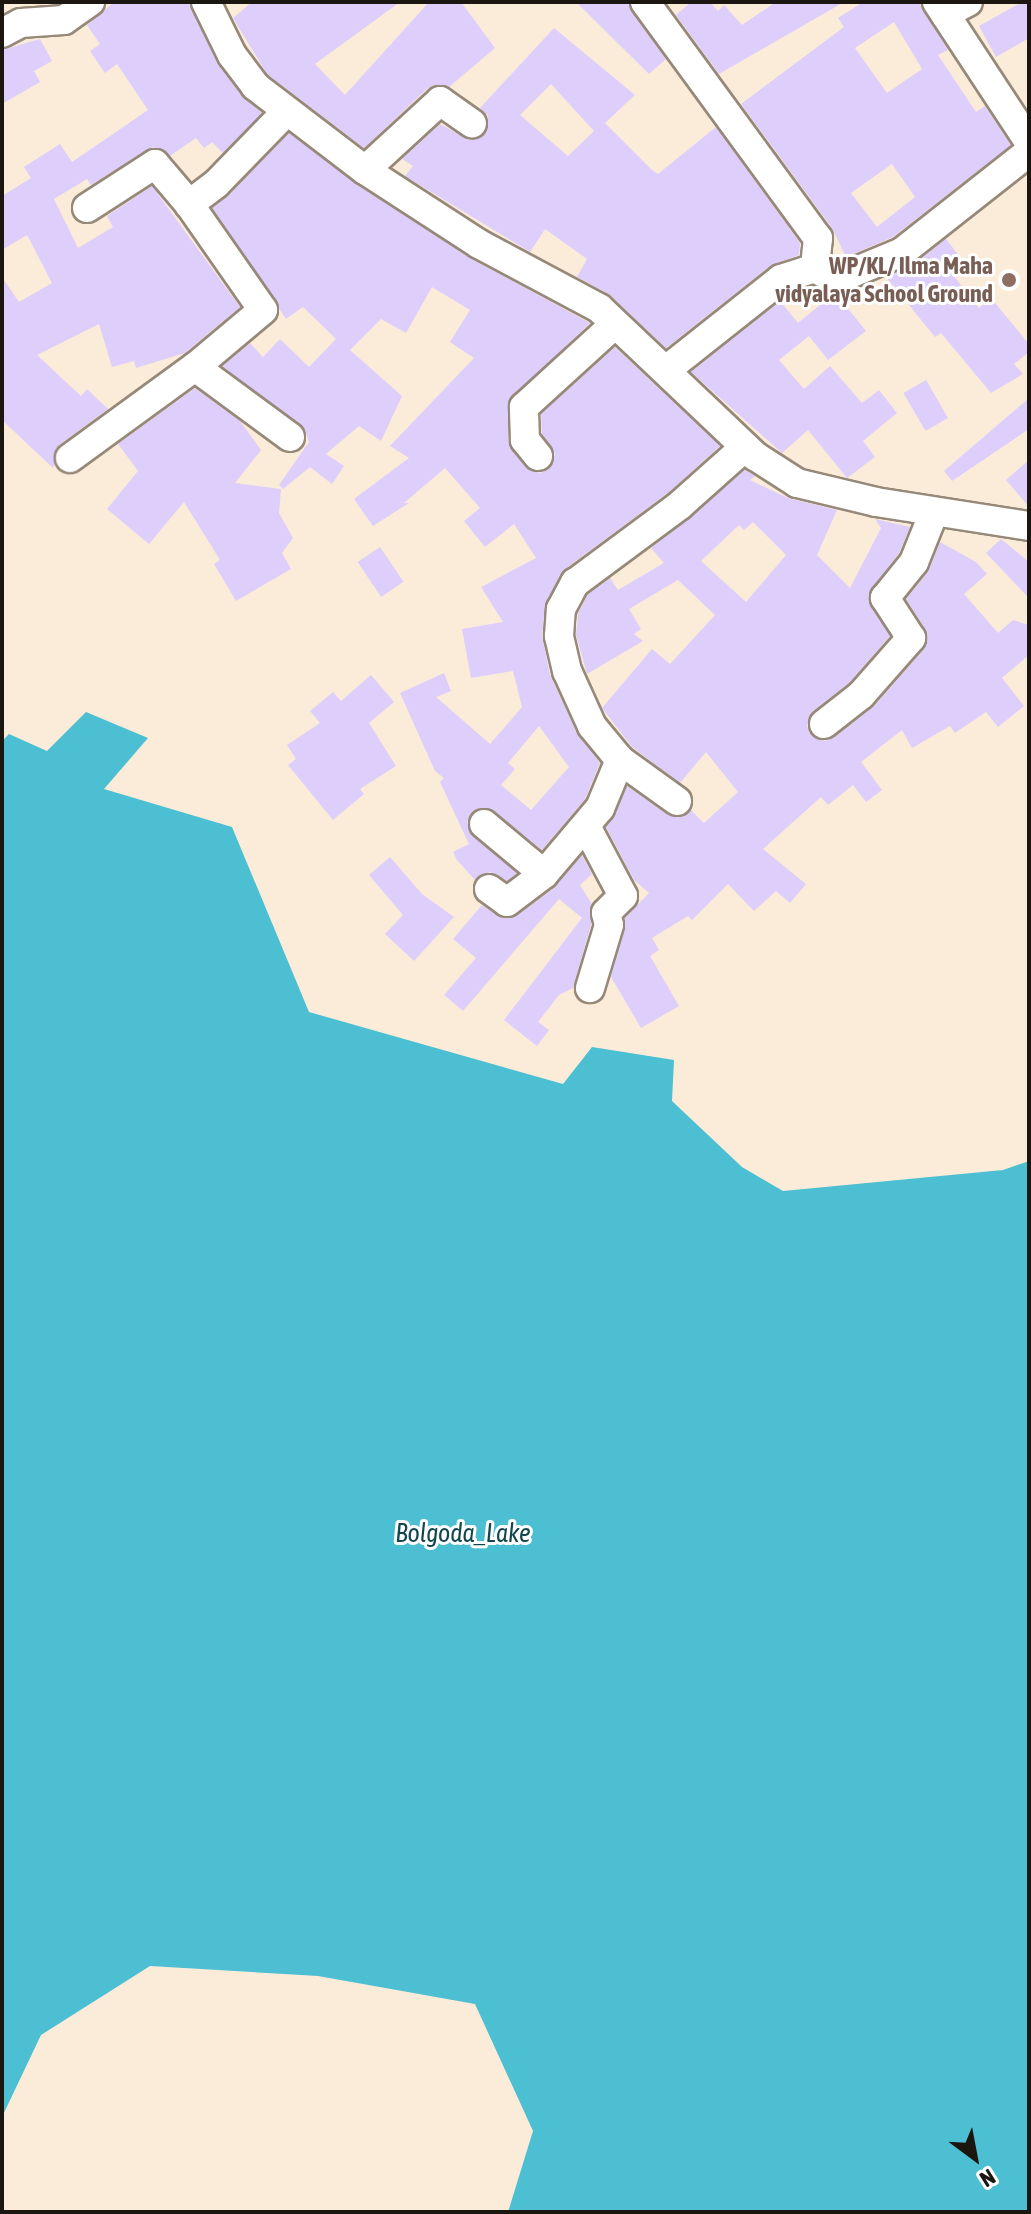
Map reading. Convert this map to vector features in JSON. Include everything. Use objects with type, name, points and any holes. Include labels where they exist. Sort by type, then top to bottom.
[{"type":"street","points":[[2,33],[21,23],[64,20],[90,2]]},
{"type":"street","points":[[206,2],[232,55],[255,86],[286,112],[365,170],[479,244],[599,308],[745,447],[797,483],[934,512],[1029,526]]},
{"type":"street","points":[[645,2],[818,238],[815,268]]},
{"type":"street","points":[[950,6],[1029,142]]},
{"type":"street","points":[[365,170],[440,101],[472,123]]},
{"type":"street","points":[[189,204],[216,184],[286,112]]},
{"type":"street","points":[[666,370],[781,279],[815,268],[835,280],[902,252],[1029,152]]},
{"type":"street","points":[[70,458],[195,367],[263,310],[189,204],[155,164],[87,208]]},
{"type":"street","points":[[538,456],[525,440],[524,407],[615,324]]},
{"type":"street","points":[[195,367],[253,415],[290,437]]},
{"type":"street","points":[[677,801],[620,760],[592,726],[567,671],[559,636],[561,609],[575,583],[680,505],[745,447]]},
{"type":"street","points":[[824,724],[861,695],[911,638],[888,610],[885,598],[914,562],[934,512]]},
{"type":"street","points":[[489,889],[507,902],[544,874],[600,808],[620,760]]},
{"type":"street","points":[[484,824],[544,874]]},
{"type":"street","points":[[586,826],[623,896],[606,913],[609,925],[590,988]]},
{"type":"water","name":"Bolgoda_Lake","points":[[86,712],[148,738],[104,789],[232,827],[309,1012],[563,1084],[592,1047],[674,1060],[672,1101],[742,1167],[783,1191],[1003,1170],[1029,1161],[1029,2212],[508,2212],[533,2131],[475,2004],[318,1976],[150,1966],[41,2035],[2,2117],[2,741],[9,734],[47,751]]},
{"type":"building","points":[[114,2],[189,2],[218,65],[262,113],[223,153],[212,142],[204,148],[196,138],[170,156],[153,147],[91,185],[87,179],[54,199],[78,248],[113,227],[107,216],[152,186],[240,307],[185,353],[136,368],[134,361],[112,367],[99,324],[37,355],[81,396],[87,389],[108,409],[59,445],[53,468],[2,420],[2,277],[19,302],[52,283],[27,235],[2,250],[2,196],[31,178],[24,167],[60,144],[72,162],[148,110],[117,64],[105,73],[90,51],[100,44],[87,25]]},
{"type":"building","points":[[252,2],[400,2],[315,64],[345,95],[429,2],[461,2],[495,48],[449,87],[428,88],[364,148],[267,74],[233,18]]},
{"type":"building","points":[[576,2],[628,2],[666,59],[649,74]]},
{"type":"building","points":[[691,2],[710,2],[718,11],[724,5],[742,25],[776,2],[844,2],[719,74],[676,15]]},
{"type":"building","points":[[863,2],[920,2],[948,50],[938,55],[976,112],[985,106],[1011,145],[893,237],[846,257],[832,228],[741,104],[844,27],[838,18]],"holes":[[[894,22],[922,69],[887,93],[855,48]],[[892,164],[915,197],[877,227],[851,193]]]},
{"type":"building","points":[[1022,2],[1029,2],[1029,38],[996,57],[979,26]]},
{"type":"building","points":[[554,28],[635,95],[605,123],[652,170],[658,174],[716,127],[800,243],[799,255],[770,266],[666,348],[610,295],[577,277],[587,259],[545,229],[530,252],[405,176],[413,166],[402,159],[440,124],[470,140],[485,133],[488,116],[480,108]],"holes":[[[551,84],[594,131],[568,156],[520,115]]]},
{"type":"building","points":[[40,39],[52,61],[34,71],[40,82],[2,104],[2,50]]},
{"type":"building","points":[[289,133],[470,258],[590,323],[509,400],[508,441],[525,467],[540,473],[549,469],[555,454],[542,434],[541,414],[615,347],[720,446],[669,492],[565,569],[546,601],[542,635],[550,675],[577,733],[600,763],[585,799],[542,850],[494,811],[479,808],[471,814],[467,822],[473,836],[517,873],[507,881],[490,872],[475,880],[457,860],[453,852],[469,844],[440,782],[444,778],[435,771],[400,693],[444,673],[451,691],[436,697],[490,744],[522,707],[513,671],[471,678],[462,629],[503,622],[481,587],[536,558],[514,524],[485,547],[464,521],[480,508],[445,468],[404,503],[409,503],[373,526],[354,499],[409,458],[390,446],[474,358],[450,342],[470,310],[432,287],[406,333],[381,319],[350,350],[402,396],[381,441],[359,426],[326,454],[344,466],[332,484],[310,467],[283,489],[279,485],[309,442],[305,430],[222,366],[250,343],[263,357],[280,339],[309,367],[336,339],[303,307],[286,319],[212,208]],"holes":[[[539,726],[569,767],[531,810],[501,785],[515,769],[508,763]]]},
{"type":"building","points":[[946,239],[966,265],[953,275],[979,308],[991,298],[1029,344],[1029,352],[1014,364],[1023,374],[991,393],[941,333],[935,337],[886,277],[912,266]]},
{"type":"building","points":[[831,296],[838,296],[866,331],[828,360],[809,336],[779,360],[804,389],[830,366],[862,403],[879,390],[897,413],[863,441],[875,457],[847,478],[808,430],[782,453],[691,372],[780,301],[798,323]]},
{"type":"building","points":[[926,380],[948,418],[925,431],[903,393]]},
{"type":"building","points":[[195,388],[240,421],[261,450],[235,483],[281,489],[279,513],[293,538],[282,553],[291,569],[236,601],[214,564],[220,560],[184,502],[149,544],[107,509],[138,471],[118,444]]},
{"type":"building","points":[[1029,398],[1029,429],[952,481],[944,471]]},
{"type":"building","points":[[1029,460],[1029,507],[1006,480]]},
{"type":"building","points":[[745,470],[755,476],[750,480],[788,498],[837,510],[817,555],[850,588],[881,528],[875,519],[910,527],[899,553],[868,596],[890,636],[849,683],[813,711],[807,726],[811,735],[826,741],[874,706],[924,649],[926,630],[906,599],[928,572],[940,542],[976,562],[987,574],[964,594],[998,633],[1013,620],[1029,625],[1029,655],[1002,678],[1024,706],[998,727],[986,712],[955,733],[950,726],[912,748],[902,730],[861,762],[882,790],[866,802],[853,785],[828,805],[821,797],[763,849],[806,884],[790,903],[776,891],[754,911],[728,884],[692,920],[688,916],[652,938],[659,950],[650,956],[679,1006],[641,1028],[611,977],[625,918],[649,893],[634,880],[606,827],[627,786],[668,815],[683,817],[691,810],[704,823],[738,792],[706,752],[680,783],[632,747],[602,708],[652,649],[670,664],[715,615],[678,580],[629,609],[641,629],[634,634],[643,641],[587,674],[576,635],[578,614],[588,594],[610,578],[618,590],[664,563],[651,548]],"holes":[[[753,522],[786,555],[746,602],[701,561],[739,525],[744,530]]]},
{"type":"building","points":[[1001,539],[1029,562],[1029,598],[986,553]]},
{"type":"building","points":[[380,547],[403,582],[381,597],[358,562]]},
{"type":"building","points":[[371,675],[394,702],[369,723],[396,766],[360,789],[364,794],[333,820],[288,765],[296,759],[287,745],[320,723],[310,711],[333,692],[341,701]]},
{"type":"building","points":[[582,855],[592,874],[580,885],[592,904],[591,925],[573,988],[559,995],[538,1022],[549,1030],[537,1046],[504,1020],[582,918],[559,899],[463,1011],[444,995],[476,958],[453,939],[482,905],[498,916],[516,916],[554,888]]},
{"type":"building","points":[[390,857],[422,894],[454,917],[414,961],[385,934],[403,915],[369,875]]},
{"type":"place","name":"WP/KL/ Ilma Maha vidyalaya School Ground","points":[[1009,280]]}]
